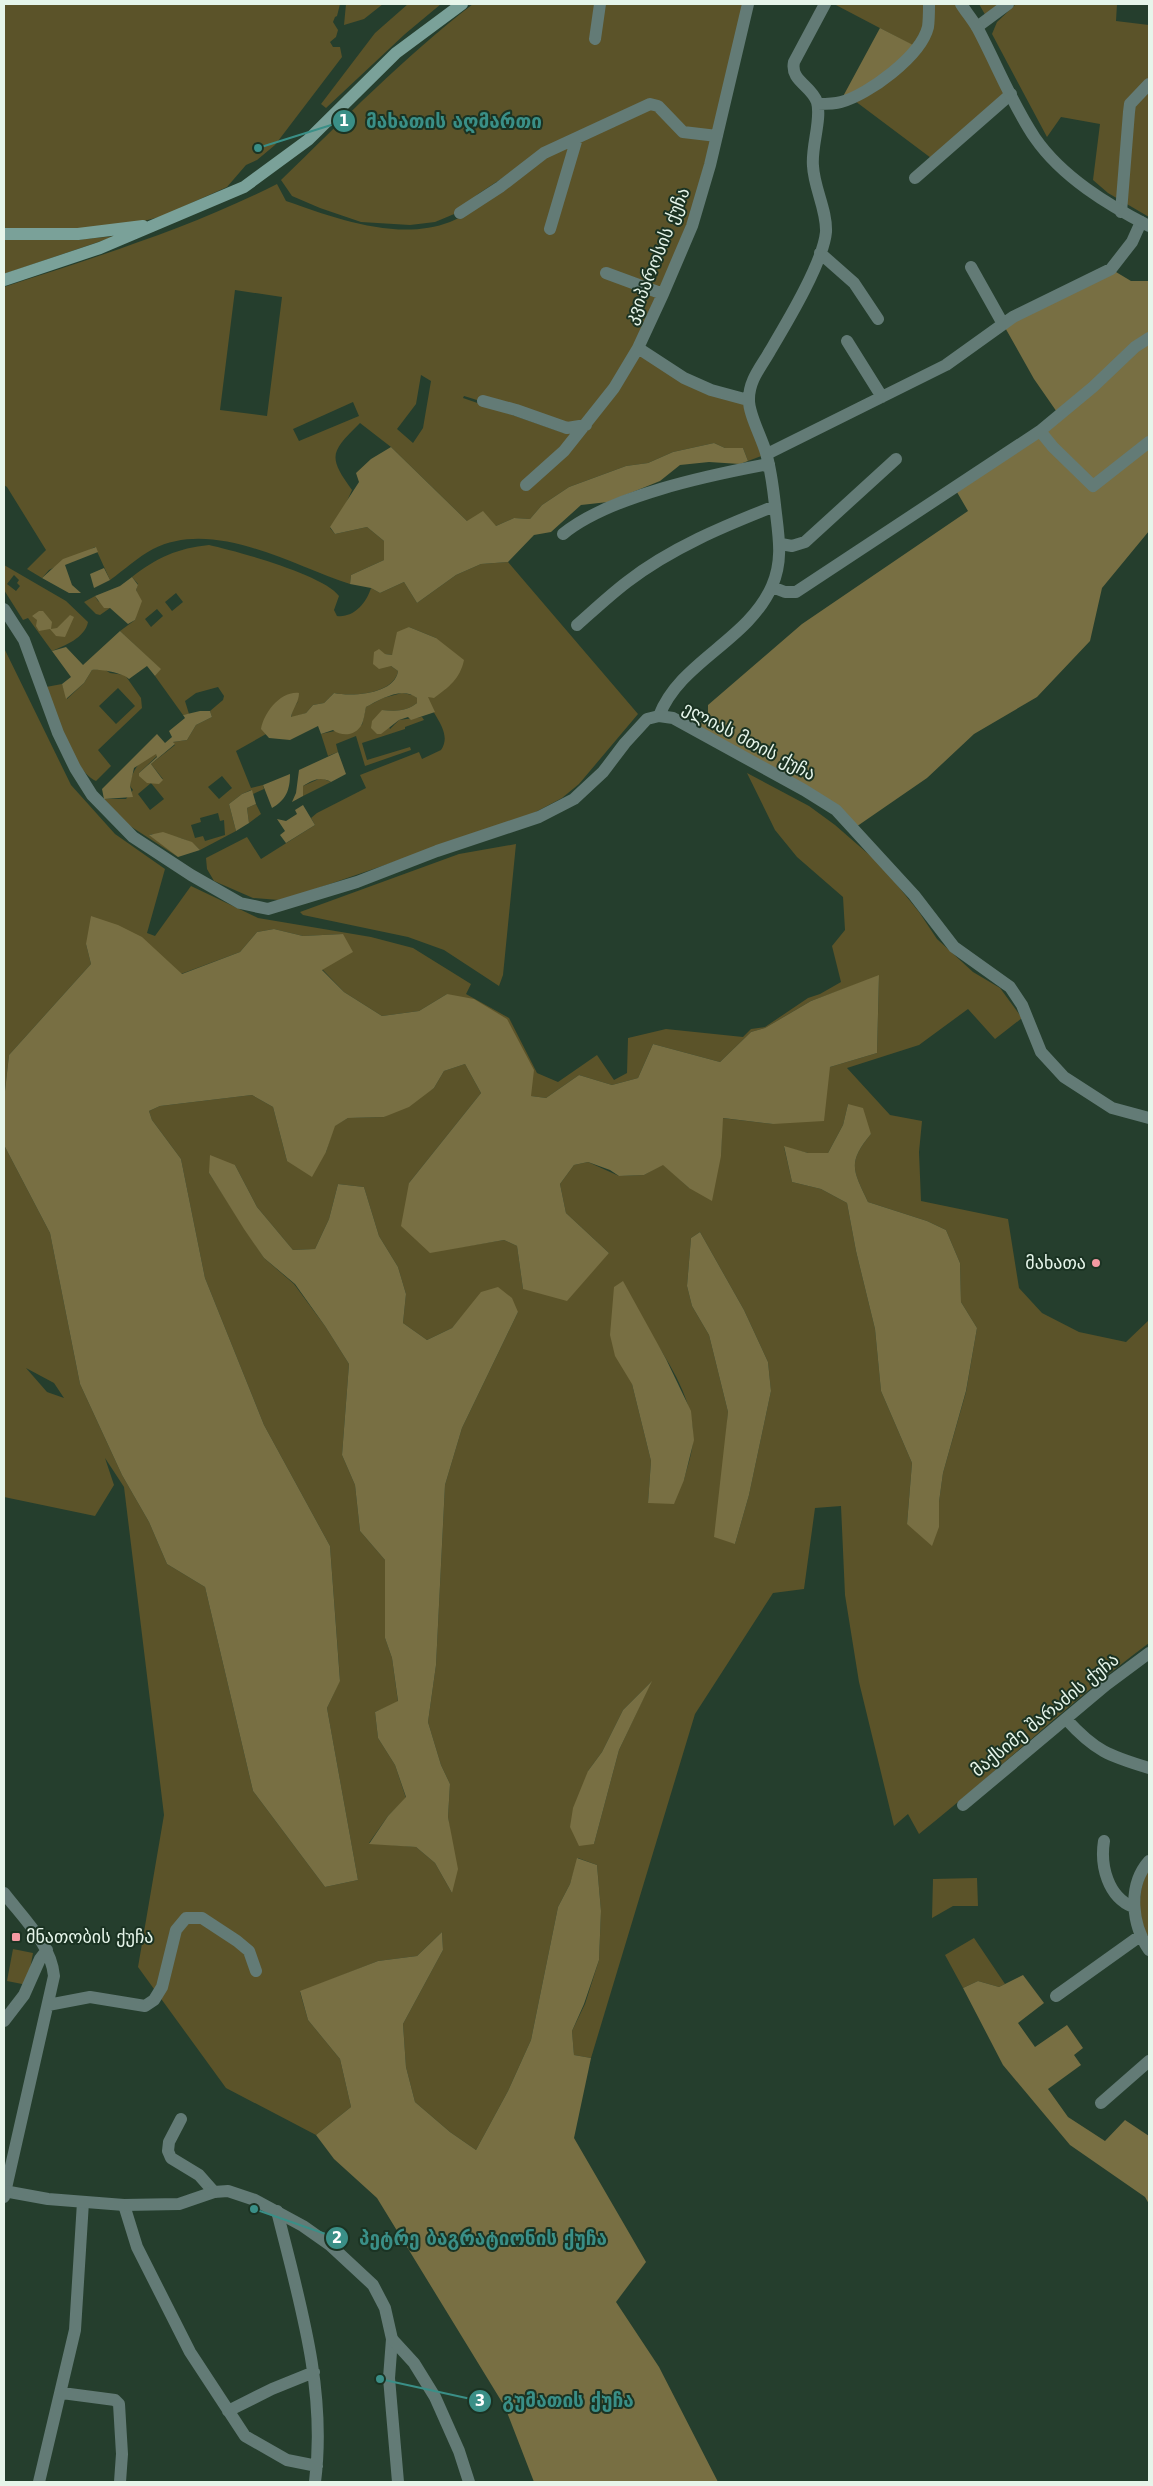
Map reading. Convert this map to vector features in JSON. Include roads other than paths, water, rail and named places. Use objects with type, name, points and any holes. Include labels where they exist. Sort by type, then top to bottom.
[{"type":"main road","points":[[4,280],[65,262],[160,224],[244,187],[270,170],[308,140],[396,53],[462,4]]},
{"type":"main road","points":[[4,234],[78,234],[160,224]]},
{"type":"street","points":[[595,39],[600,4]]},
{"type":"street","name":"კვიპაროსის ქუჩა","points":[[526,485],[564,452],[614,388],[638,348],[663,294],[692,226],[717,136],[748,4]]},
{"type":"street","points":[[638,348],[684,378],[711,390],[748,400],[751,383],[793,312],[820,253],[826,231],[812,165],[818,104],[813,94],[794,75],[792,69],[825,4]]},
{"type":"street","points":[[818,104],[840,102],[851,98],[902,65],[917,47],[928,29],[929,4]]},
{"type":"street","points":[[564,534],[592,516],[646,494],[768,459],[882,397],[946,365],[1013,317],[1112,269],[1145,224],[1121,212],[1064,171],[1045,151],[1035,138],[977,27],[961,4]]},
{"type":"street","points":[[977,27],[1008,4]]},
{"type":"street","points":[[1121,212],[1130,104],[1149,84]]},
{"type":"street","points":[[915,178],[1011,94]]},
{"type":"street","points":[[460,213],[500,187],[544,153],[650,104],[658,106],[683,132],[717,136]]},
{"type":"street","points":[[550,229],[577,138]]},
{"type":"street","points":[[820,253],[854,283],[878,319]]},
{"type":"street","points":[[971,267],[1003,324]]},
{"type":"street","points":[[606,273],[663,294]]},
{"type":"street","points":[[772,587],[785,592],[796,592],[1040,431],[1093,387],[1135,347],[1149,338]]},
{"type":"street","points":[[847,341],[882,397]]},
{"type":"street","name":"ელიას მთის ქუჩა","points":[[748,400],[768,459],[781,544],[772,587],[746,623],[679,682],[665,701],[659,716],[673,718],[804,790],[836,810],[914,895],[954,947],[1010,987],[1022,1005],[1041,1052],[1064,1077],[1112,1108],[1149,1118]]},
{"type":"street","points":[[483,401],[516,410],[567,428],[586,425]]},
{"type":"street","points":[[1040,431],[1053,447],[1093,486],[1149,442]]},
{"type":"street","points":[[781,544],[792,546],[805,542],[896,460]]},
{"type":"street","points":[[577,625],[628,581],[673,553],[723,526],[775,506]]},
{"type":"street","points":[[4,609],[24,640],[58,733],[75,768],[92,795],[133,837],[191,875],[240,903],[268,910],[357,882],[538,817],[574,799],[602,772],[647,719],[659,716]]},
{"type":"street","name":"მაქსიმე შარაძის ქუჩა","points":[[963,1805],[1149,1653]]},
{"type":"street","points":[[1066,1719],[1093,1746],[1112,1757],[1149,1768]]},
{"type":"street","points":[[1104,1841],[1102,1857],[1111,1886],[1124,1903],[1134,1907]]},
{"type":"street","points":[[1149,1861],[1140,1880],[1134,1907],[1140,1936],[1149,1950]]},
{"type":"street","points":[[4,1893],[47,1950],[52,1962],[54,1976],[4,2194],[83,2202],[179,2204],[214,2192],[228,2191],[255,2200],[277,2211],[330,2245],[373,2286],[385,2308],[392,2339],[389,2378],[398,2482]]},
{"type":"street","points":[[48,2005],[90,1997],[145,2006],[154,2000],[162,1987],[176,1930],[186,1918],[202,1918],[237,1941],[249,1951],[256,1971]]},
{"type":"street","points":[[1056,1996],[1140,1936]]},
{"type":"street","points":[[4,2021],[24,1995],[40,1959],[47,1950]]},
{"type":"street","points":[[1101,2103],[1149,2061]]},
{"type":"street","points":[[181,2119],[169,2142],[168,2151],[171,2158],[199,2175],[214,2192]]},
{"type":"street","points":[[39,2482],[62,2393],[74,2330],[83,2202]]},
{"type":"street","points":[[124,2204],[137,2247],[190,2352],[245,2436],[287,2460],[317,2466]]},
{"type":"street","points":[[277,2211],[314,2372],[318,2418],[315,2482]]},
{"type":"street","points":[[392,2339],[414,2363],[435,2397],[459,2451],[469,2482]]},
{"type":"street","points":[[228,2411],[272,2389],[314,2372]]},
{"type":"street","points":[[62,2393],[115,2400],[119,2404],[122,2454],[120,2482]]},
{"type":"place","name":"მახათის აღმართი","points":[[258,148]]},
{"type":"place","name":"მახათა","points":[[1096,1263]]},
{"type":"place","name":"მნათობის ქუჩა","points":[[16,1937]]},
{"type":"place","name":"პეტრე ბაგრატიონის ქუჩა","points":[[254,2209]]},
{"type":"place","name":"გუმათის ქუჩა","points":[[380,2379]]}]
